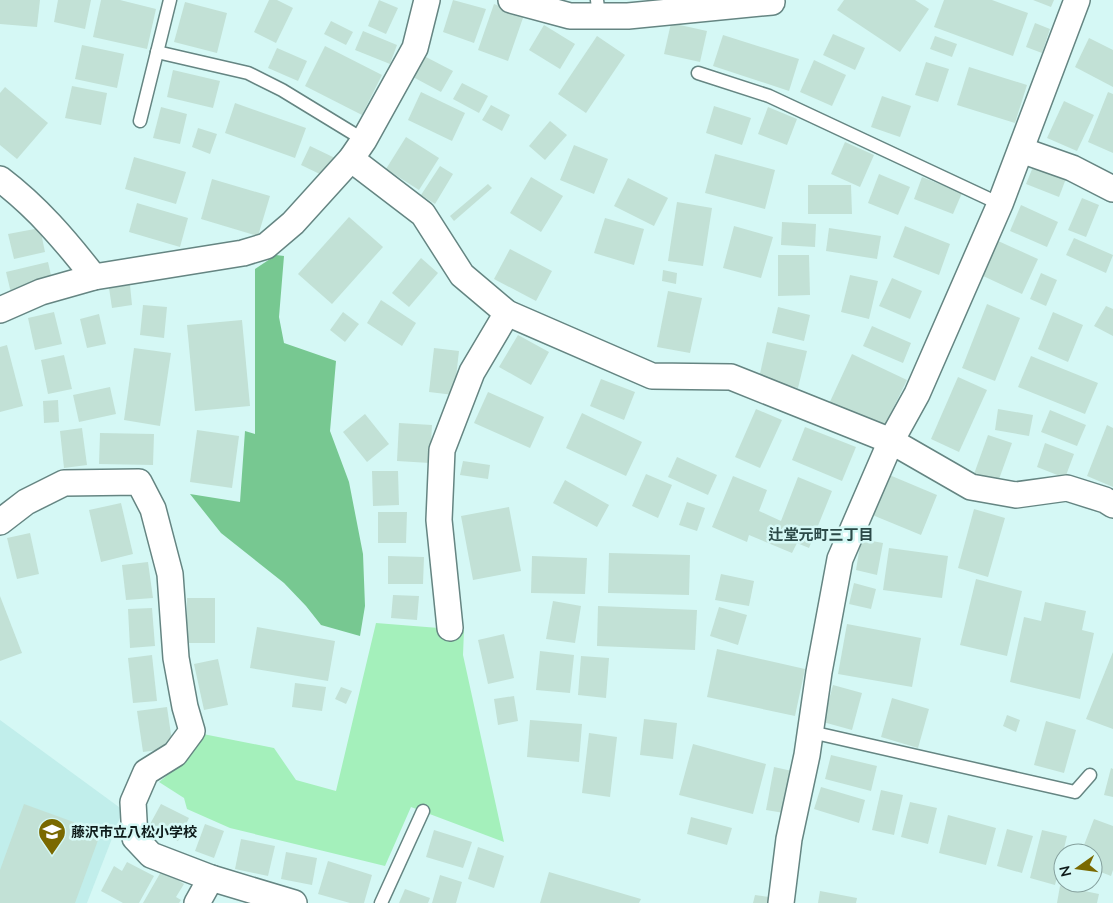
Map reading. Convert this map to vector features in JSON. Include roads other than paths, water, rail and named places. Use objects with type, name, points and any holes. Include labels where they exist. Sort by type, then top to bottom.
[{"type":"street","points":[[0,310],[41,292],[94,276],[243,253],[266,246],[293,223],[358,150],[415,48],[428,0]]},
{"type":"street","points":[[510,0],[570,16],[598,8],[628,16],[772,2]]},
{"type":"street","points":[[781,903],[789,839],[811,732],[819,672],[840,559],[891,441],[917,394],[1000,204],[1077,0]]},
{"type":"street","points":[[358,150],[423,214],[462,275],[508,313],[652,376],[731,377],[891,441],[971,487],[1016,495],[1067,488],[1105,500],[1113,505]]},
{"type":"street","points":[[1021,150],[1072,168],[1113,189]]},
{"type":"street","points":[[0,179],[28,201],[57,230],[94,276]]},
{"type":"street","points":[[450,628],[439,520],[442,450],[472,372],[508,313]]},
{"type":"street","points":[[0,522],[26,502],[64,483],[139,482],[152,509],[170,574],[176,658],[185,707],[192,731],[176,754],[146,772],[133,802],[135,838],[151,855],[211,878],[294,903]]},
{"type":"street","points":[[197,903],[211,878]]},
{"type":"lane","points":[[140,121],[170,0]]},
{"type":"lane","points":[[157,52],[248,73],[282,90],[358,150]]},
{"type":"lane","points":[[698,74],[769,96],[1000,204]]},
{"type":"lane","points":[[811,732],[1074,792],[1090,775]]},
{"type":"lane","points":[[381,903],[423,812]]},
{"type":"place","name":"藤沢市立八松小学校","points":[[52,856]]},
{"type":"district","name":"辻堂元町三丁目","points":[[821,535]]}]
